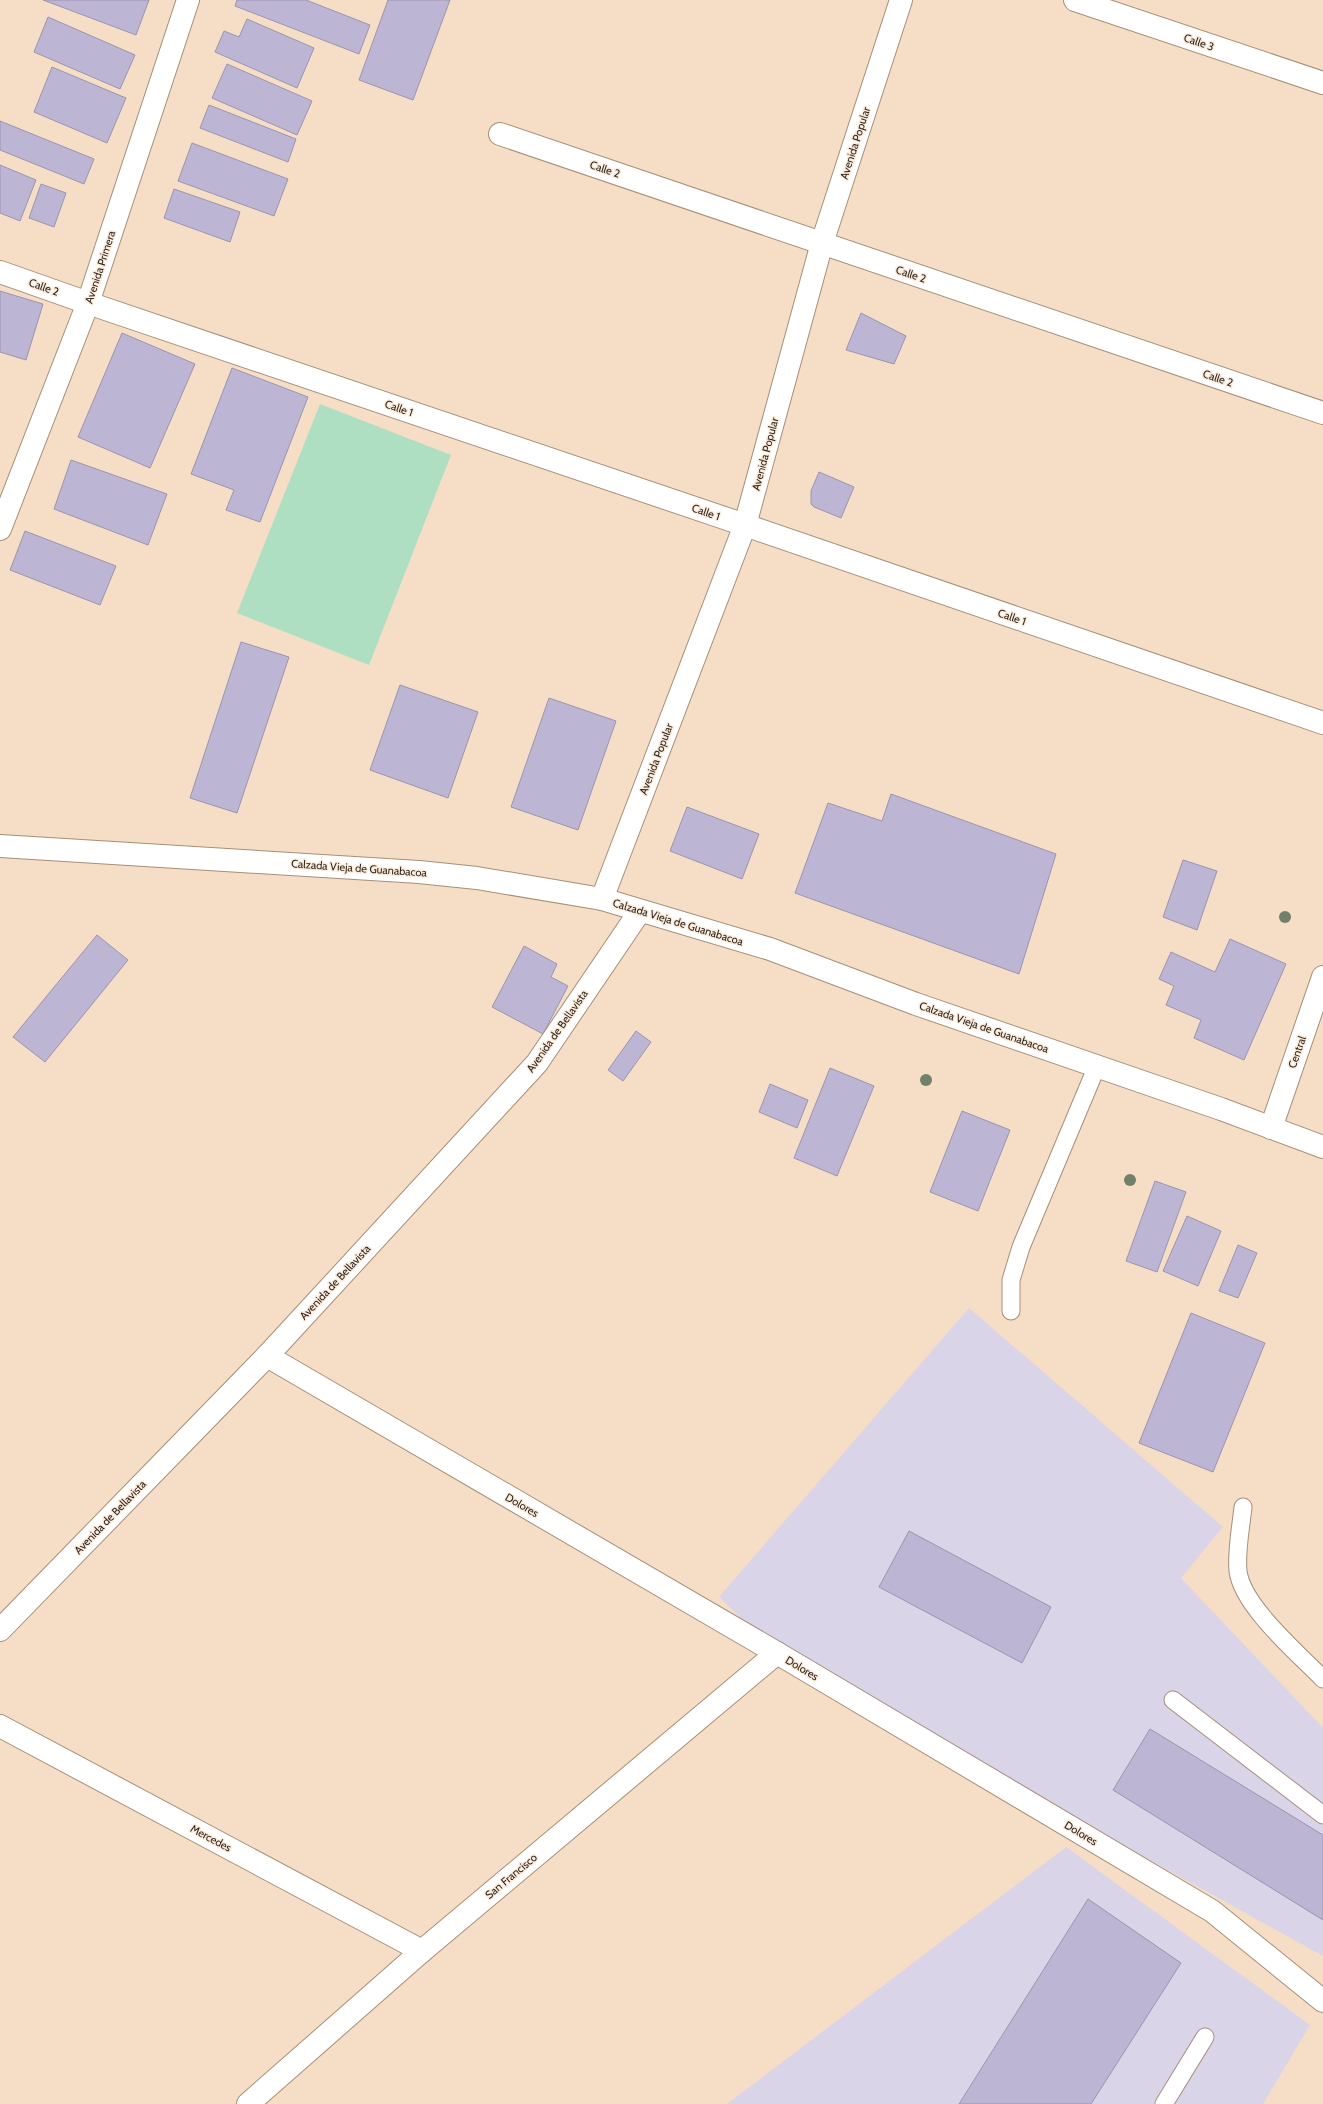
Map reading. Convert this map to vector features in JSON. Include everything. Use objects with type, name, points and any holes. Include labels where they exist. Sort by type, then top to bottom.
[{"type":"street","name":"Avenida Primera","points":[[0,529],[88,303],[188,0]]},
{"type":"street","name":"Avenida Popular","points":[[602,899],[745,525],[822,244],[901,0]]},
{"type":"street","name":"Calle 3","points":[[1075,0],[1323,83]]},
{"type":"street","name":"Calle 2","points":[[500,134],[1323,413]]},
{"type":"street","name":"Calle 2","points":[[0,272],[88,303]]},
{"type":"street","name":"Calle 1","points":[[88,303],[745,525],[1323,723]]},
{"type":"street","name":"Calzada Vieja de Guanabacoa","points":[[0,846],[419,872],[476,878],[602,899],[770,949],[916,1004],[1097,1066],[1323,1148]]},
{"type":"street","name":"Avenida de Bellavista","points":[[0,1630],[267,1356],[537,1063],[640,911]]},
{"type":"street","name":"Central","points":[[1271,1128],[1323,977]]},
{"type":"street","name":"Dolores","points":[[267,1356],[777,1653],[1212,1911],[1323,2001]]},
{"type":"street","name":"San Francisco","points":[[248,2104],[422,1951],[777,1653]]},
{"type":"street","name":"Mercedes","points":[[0,1726],[422,1951]]},
{"type":"lane","points":[[1011,1311],[1011,1280],[1021,1247],[1097,1066]]},
{"type":"lane","points":[[1243,1507],[1238,1572],[1244,1589],[1260,1614],[1323,1679]]},
{"type":"lane","points":[[1173,1700],[1323,1815]]},
{"type":"lane","points":[[1164,2104],[1205,2037]]},
{"type":"shaded area","points":[[969,1308],[1223,1527],[1181,1578],[1323,1728],[1323,1956],[777,1653],[719,1597]]},
{"type":"shaded area","points":[[1066,1847],[1310,2025],[1263,2104],[727,2104]]},
{"type":"green space","points":[[320,404],[451,455],[369,665],[237,613]]},
{"type":"building","points":[[43,0],[149,0],[136,35]]},
{"type":"building","points":[[237,0],[306,0],[370,25],[359,54],[235,6]]},
{"type":"building","points":[[388,0],[450,0],[413,100],[359,80]]},
{"type":"building","points":[[48,17],[135,55],[120,89],[34,52]]},
{"type":"building","points":[[247,19],[314,48],[297,88],[215,52],[224,31],[239,37]]},
{"type":"building","points":[[227,64],[312,101],[297,135],[212,98]]},
{"type":"building","points":[[52,67],[126,98],[107,143],[34,112]]},
{"type":"building","points":[[209,105],[296,139],[288,162],[200,128]]},
{"type":"building","points":[[0,121],[94,159],[84,184],[0,150]]},
{"type":"building","points":[[192,143],[288,179],[274,216],[178,181]]},
{"type":"building","points":[[0,165],[36,180],[20,221],[0,213]]},
{"type":"building","points":[[41,184],[66,193],[54,227],[29,218]]},
{"type":"building","points":[[174,189],[240,212],[230,242],[164,218]]},
{"type":"building","points":[[0,291],[43,304],[26,360],[0,352]]},
{"type":"building","points":[[861,313],[906,336],[894,364],[846,350]]},
{"type":"building","points":[[122,333],[195,364],[150,468],[78,437]]},
{"type":"building","points":[[232,368],[308,397],[260,522],[226,510],[234,490],[191,474]]},
{"type":"building","points":[[71,460],[167,494],[148,545],[54,509]]},
{"type":"building","points":[[819,472],[854,487],[841,518],[814,507],[811,504],[811,491]]},
{"type":"building","points":[[25,531],[116,566],[100,605],[10,570]]},
{"type":"building","points":[[241,642],[289,657],[237,813],[190,798]]},
{"type":"building","points":[[400,685],[478,712],[448,798],[370,770]]},
{"type":"building","points":[[549,698],[616,721],[578,830],[511,807]]},
{"type":"building","points":[[891,794],[1056,854],[1019,974],[795,893],[828,803],[882,821]]},
{"type":"building","points":[[687,807],[759,834],[742,879],[670,851]]},
{"type":"building","points":[[1183,860],[1217,871],[1197,930],[1163,917]]},
{"type":"building","points":[[97,935],[128,960],[45,1062],[13,1037]]},
{"type":"building","points":[[1230,939],[1286,964],[1244,1060],[1194,1038],[1201,1020],[1166,1005],[1174,986],[1159,979],[1171,952],[1215,972]]},
{"type":"building","points":[[524,946],[557,964],[551,977],[568,986],[543,1034],[492,1007]]},
{"type":"building","points":[[636,1031],[651,1042],[623,1081],[608,1070]]},
{"type":"building","points":[[830,1068],[874,1086],[837,1176],[794,1158]]},
{"type":"building","points":[[770,1084],[808,1100],[797,1128],[759,1112]]},
{"type":"building","points":[[962,1111],[1010,1130],[978,1211],[930,1192]]},
{"type":"building","points":[[1155,1181],[1186,1192],[1157,1272],[1126,1261]]},
{"type":"building","points":[[1187,1216],[1221,1231],[1198,1286],[1163,1271]]},
{"type":"building","points":[[1238,1245],[1257,1253],[1238,1298],[1219,1291]]},
{"type":"building","points":[[1191,1313],[1265,1343],[1213,1472],[1139,1443]]},
{"type":"building","points":[[909,1531],[1051,1607],[1022,1663],[879,1587]]},
{"type":"building","points":[[1150,1729],[1323,1835],[1323,1920],[1113,1790]]},
{"type":"building","points":[[1088,1899],[1181,1963],[1091,2104],[959,2104]]}]
